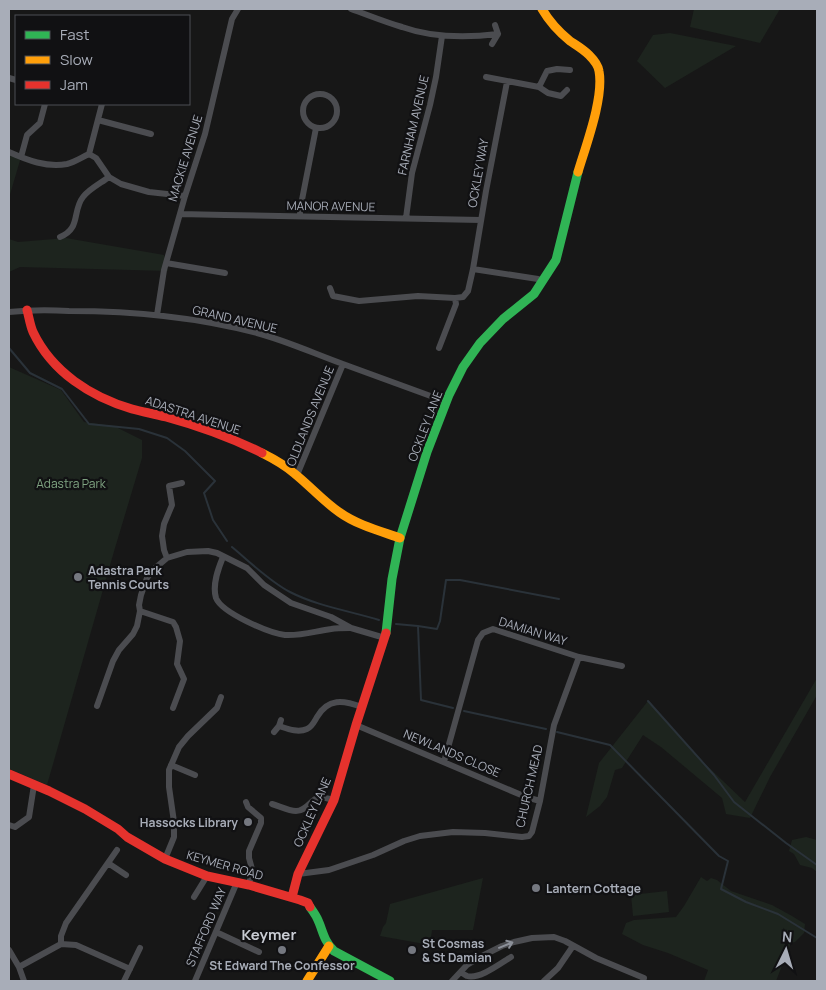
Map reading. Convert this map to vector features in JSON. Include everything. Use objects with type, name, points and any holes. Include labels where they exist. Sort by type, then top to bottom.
[{"type":"street","name":"MACKIE AVENUE","points":[[157,315],[164,270],[185,196],[204,141],[232,19],[238,9]]},
{"type":"street","points":[[351,9],[426,34],[478,37],[498,34]]},
{"type":"street","name":"OCKLEY LANE","points":[[292,897],[298,874],[334,800],[356,725],[385,638],[392,579],[400,538],[427,452],[447,402],[463,367],[480,343],[503,319],[534,294],[556,260],[598,103],[600,85],[596,63],[549,21],[542,9]]},
{"type":"street","points":[[492,44],[498,34],[495,25]]},
{"type":"street","name":"FARNHAM AVENUE","points":[[406,218],[412,173],[430,105],[442,36]]},
{"type":"street","points":[[539,87],[547,71],[557,68],[570,70]]},
{"type":"street","points":[[486,77],[539,87],[548,93],[561,96],[567,90]]},
{"type":"street","name":"OCKLEY WAY","points":[[439,348],[456,304],[456,298],[463,297],[468,291],[507,82]]},
{"type":"street","points":[[322,94],[332,99],[337,109],[337,114],[332,124],[327,127],[316,128],[310,126],[303,117],[303,105],[310,96],[322,94]]},
{"type":"street","points":[[22,157],[27,135],[40,123],[45,105]]},
{"type":"street","points":[[89,154],[102,105]]},
{"type":"street","points":[[98,120],[151,134]]},
{"type":"street","points":[[300,216],[316,128]]},
{"type":"street","points":[[9,152],[40,164],[65,164],[89,154]]},
{"type":"street","points":[[89,154],[96,158],[109,177],[121,184],[148,192],[185,196]]},
{"type":"street","points":[[60,237],[72,230],[82,198],[109,177]]},
{"type":"street","name":"MANOR AVENUE","points":[[180,214],[481,220]]},
{"type":"street","points":[[166,263],[225,273]]},
{"type":"street","points":[[472,269],[538,279],[542,283]]},
{"type":"street","points":[[330,288],[333,296],[359,301],[418,296],[456,298]]},
{"type":"street","name":"GRAND AVENUE","points":[[9,312],[27,310],[102,311],[157,315],[227,326],[289,343],[447,402]]},
{"type":"street","name":"ADASTRA AVENUE","points":[[27,310],[32,331],[42,348],[63,373],[97,396],[232,439],[265,454],[297,475],[317,496],[341,513],[400,538]]},
{"type":"street","name":"OLDLANDS AVENUE","points":[[297,475],[343,364]]},
{"type":"street","points":[[161,487],[182,483]]},
{"type":"street","points":[[167,558],[162,536],[164,524],[172,505],[169,486]]},
{"type":"street","points":[[97,706],[119,650],[133,634],[137,626],[141,595],[147,578],[167,558],[187,552],[208,551],[217,553],[247,568],[264,585],[291,603],[324,615],[351,628],[385,638]]},
{"type":"street","points":[[223,557],[217,572],[215,596],[219,603],[241,618],[269,631],[285,634],[302,634],[330,628],[351,628]]},
{"type":"street","points":[[140,611],[173,622],[176,627],[180,641],[177,664],[184,679],[174,708]]},
{"type":"street","name":"DAMIAN WAY","points":[[444,762],[478,640],[484,633],[493,629],[579,656],[622,666]]},
{"type":"street","name":"CHURCH MEAD","points":[[298,874],[329,870],[420,836],[453,832],[529,836],[532,832],[540,800],[554,725],[579,656]]},
{"type":"street","points":[[165,859],[174,837],[169,787],[171,765],[178,748],[217,708],[221,697]]},
{"type":"street","points":[[274,732],[280,723],[293,731],[306,729],[313,724],[320,711],[334,702],[362,707]]},
{"type":"street","name":"NEWLANDS CLOSE","points":[[356,725],[526,797],[540,800]]},
{"type":"street","points":[[171,765],[195,775]]},
{"type":"street","name":"KEYMER ROAD","points":[[9,774],[85,809],[165,859],[207,876],[249,885],[308,903],[318,918],[323,936],[329,946]]},
{"type":"street","points":[[9,825],[15,827],[28,817],[34,785]]},
{"type":"street","points":[[272,804],[300,811],[317,798],[323,797],[334,800]]},
{"type":"street","points":[[246,802],[248,807],[260,818],[261,823],[249,851],[252,868],[249,885]]},
{"type":"street","points":[[62,944],[61,936],[66,923],[117,850]]},
{"type":"street","points":[[108,863],[126,875]]},
{"type":"street","points":[[194,897],[207,876]]},
{"type":"street","name":"STAFFORD WAY","points":[[195,981],[237,882]]},
{"type":"street","points":[[216,932],[259,952]]},
{"type":"street","points":[[452,981],[468,965],[502,946],[532,938],[554,937],[607,963],[644,978],[643,981]]},
{"type":"street","points":[[19,968],[62,944],[76,945],[130,969]]},
{"type":"street","points":[[307,981],[329,946],[341,955],[390,981]]},
{"type":"street","points":[[544,981],[558,968],[573,946]]},
{"type":"street","points":[[124,981],[140,948]]},
{"type":"street","points":[[9,950],[24,981]]},
{"type":"street","points":[[460,972],[466,976],[474,977],[481,975],[511,957]]},
{"type":"green space","points":[[694,9],[780,9],[760,43],[690,27]]},
{"type":"green space","points":[[670,33],[736,46],[665,88],[637,61],[653,35]]},
{"type":"green space","points":[[9,152],[21,157],[9,198]]},
{"type":"green space","points":[[66,238],[164,255],[168,271],[20,267],[9,272],[9,239],[18,242]]},
{"type":"green space","name":"Adastra Park","points":[[9,367],[61,390],[84,422],[114,426],[142,440],[142,458],[47,785],[9,769]]},
{"type":"green space","points":[[817,678],[817,695],[770,777],[750,818],[726,814],[722,798],[661,747],[643,735],[622,768],[615,770],[607,797],[600,806],[586,817],[599,763],[648,701],[700,759],[745,802]]},
{"type":"green space","points":[[806,837],[817,840],[817,872],[812,868],[800,865],[794,854],[789,851],[792,840]]},
{"type":"green space","points":[[701,877],[707,881],[711,878],[717,880],[731,891],[772,905],[805,924],[804,933],[795,942],[791,943],[776,981],[704,981],[708,970],[668,953],[643,945],[622,934],[626,923],[634,920],[676,917]]},
{"type":"green space","points":[[483,878],[473,930],[432,930],[430,945],[380,936],[386,923],[390,904]]},
{"type":"green space","points":[[667,891],[669,912],[633,916],[631,895]]},
{"type":"waterway","points":[[9,348],[30,373],[62,389],[89,424],[139,429],[167,438],[185,451],[215,481],[204,493],[213,520],[227,541]]},
{"type":"waterway","points":[[232,547],[267,577],[282,588],[300,597],[322,605],[379,620]]},
{"type":"waterway","points":[[396,624],[437,629],[440,621],[446,580],[460,580],[559,599]]},
{"type":"waterway","points":[[418,626],[421,700],[453,708]]},
{"type":"waterway","points":[[648,701],[714,775],[734,802],[817,865]]},
{"type":"waterway","points":[[464,711],[546,729]]},
{"type":"waterway","points":[[557,732],[610,745],[719,856],[728,861],[721,889],[746,902],[778,914],[817,938]]},
{"type":"traffic: fast","points":[[386,633],[392,579],[400,538],[427,452],[449,395],[463,367],[480,343],[503,319],[534,294],[556,260],[578,172]]},
{"type":"traffic: fast","points":[[310,907],[334,951],[390,981]]},
{"type":"traffic: slow","points":[[542,9],[558,30],[589,55],[598,68],[600,82],[597,108],[578,172]]},
{"type":"traffic: slow","points":[[262,453],[287,468],[346,517],[400,538]]},
{"type":"traffic: slow","points":[[307,981],[329,946]]},
{"type":"traffic: jam","points":[[27,310],[33,332],[41,346],[62,371],[88,390],[102,398],[132,409],[203,428],[262,453]]},
{"type":"traffic: jam","points":[[292,897],[298,874],[334,800],[386,633]]},
{"type":"traffic: jam","points":[[9,774],[85,809],[165,859],[207,876],[249,885],[300,900],[308,903],[310,907]]},
{"type":"place","name":"Adastra Park Tennis Courts","points":[[78,577]]},
{"type":"place","name":"Hassocks Library","points":[[248,822]]},
{"type":"place","name":"Lantern Cottage","points":[[536,888]]},
{"type":"place","name":"St Edward The Confessor","points":[[282,950]]},
{"type":"place","name":"St Cosmas & St Damian","points":[[412,950]]},
{"type":"district","name":"Keymer","points":[[269,934]]}]
